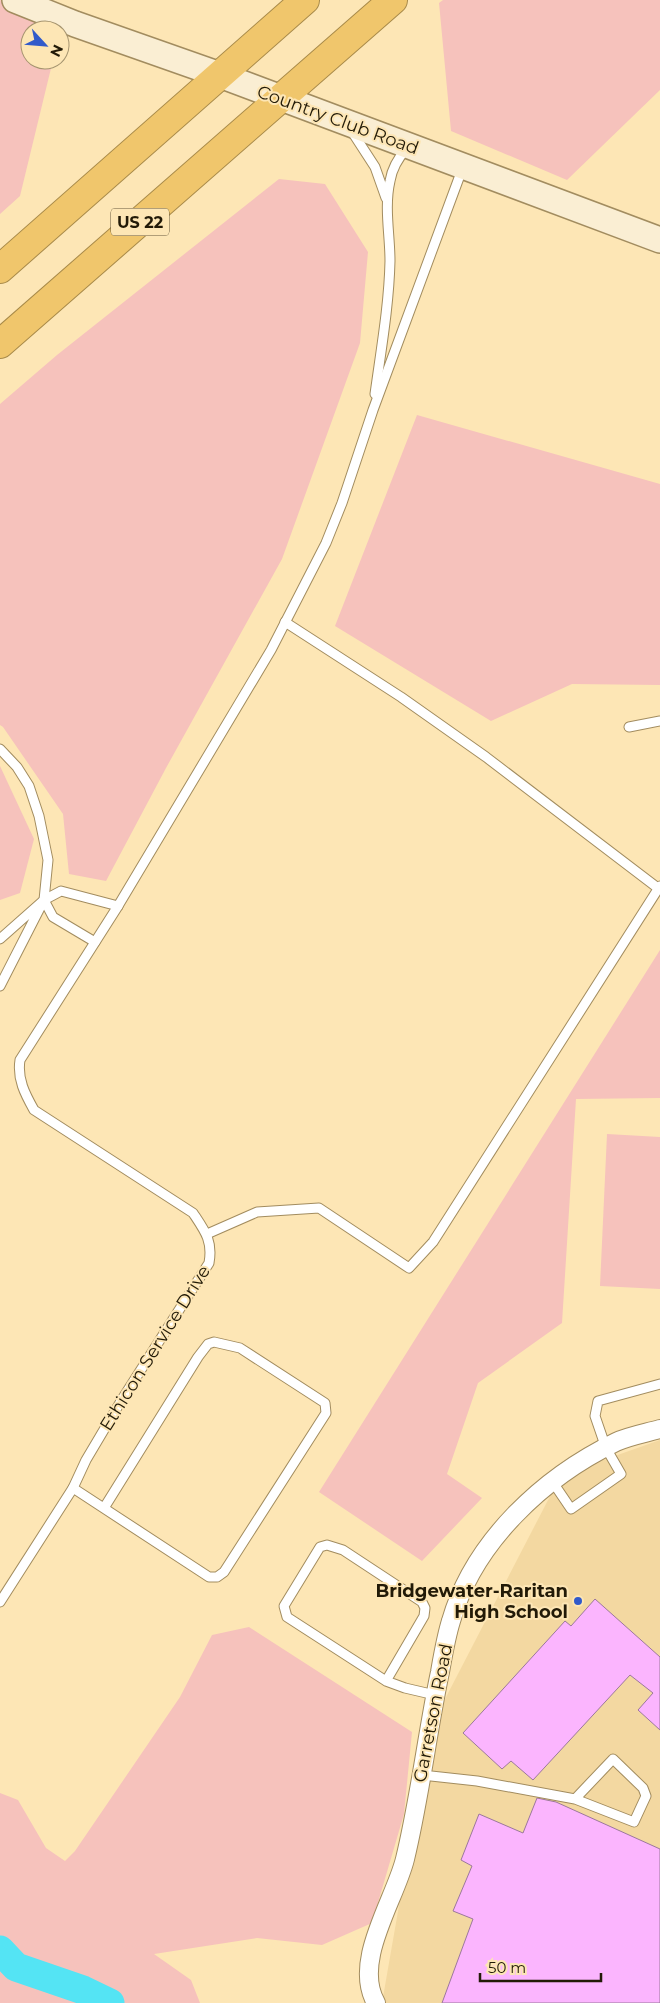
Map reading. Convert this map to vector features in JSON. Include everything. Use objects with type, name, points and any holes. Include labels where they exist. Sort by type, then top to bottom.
[{"type":"highway","points":[[0,269],[306,0]]},
{"type":"highway","name":"US 22","points":[[0,344],[393,0]]},
{"type":"street","name":"Country Club Road","points":[[16,0],[52,10],[346,124],[660,240]]},
{"type":"street","name":"Garretson Road","points":[[376,2003],[370,1986],[368,1971],[371,1954],[404,1860],[451,1620],[469,1579],[491,1544],[516,1514],[552,1481],[617,1441],[660,1429]]},
{"type":"lane","points":[[346,124],[375,168],[387,200]]},
{"type":"lane","points":[[373,410],[386,316],[390,262],[387,200],[394,168],[399,157],[409,146]]},
{"type":"lane","points":[[373,410],[463,166]]},
{"type":"lane","name":"Ethicon Service Drive","points":[[0,1602],[73,1488],[86,1460],[112,1415],[209,1263],[211,1251],[207,1234],[193,1213],[34,1110],[25,1094],[19,1069],[20,1060],[118,906],[271,650],[326,542],[342,504],[373,410]]},
{"type":"lane","points":[[207,1234],[258,1212],[319,1208],[409,1268],[434,1242],[660,888],[486,757],[401,697],[286,622]]},
{"type":"lane","points":[[629,727],[660,721]]},
{"type":"lane","points":[[0,749],[17,767],[29,786],[39,816],[48,860],[44,900],[0,986]]},
{"type":"lane","points":[[0,939],[44,900],[61,891],[118,906]]},
{"type":"lane","points":[[44,900],[53,917],[95,942]]},
{"type":"lane","points":[[73,1488],[209,1577],[220,1576],[326,1413],[325,1403],[246,1350],[214,1342],[208,1344],[204,1347],[104,1508]]},
{"type":"lane","points":[[552,1481],[571,1508],[621,1474],[606,1448],[595,1416],[598,1402],[660,1384]]},
{"type":"lane","points":[[386,1681],[424,1616],[425,1608],[422,1602],[343,1550],[327,1545],[320,1548],[284,1606],[287,1617],[386,1681],[435,1696]]},
{"type":"lane","points":[[422,1775],[477,1781],[575,1798],[634,1822],[646,1796],[643,1788],[612,1759],[575,1798]]},
{"type":"shaded area","points":[[0,0],[40,20],[20,20],[20,70],[51,70],[20,196],[0,214]]},
{"type":"shaded area","points":[[443,0],[660,0],[660,90],[567,180],[451,131],[439,3]]},
{"type":"shaded area","points":[[279,179],[325,184],[368,252],[360,343],[282,559],[166,768],[106,881],[69,874],[63,814],[0,725],[0,404],[57,355]]},
{"type":"shaded area","points":[[417,415],[660,484],[660,685],[572,684],[491,721],[335,626]]},
{"type":"shaded area","points":[[0,766],[34,839],[20,893],[0,900]]},
{"type":"shaded area","points":[[660,950],[660,1098],[576,1099],[562,1323],[478,1383],[447,1474],[482,1498],[422,1561],[319,1492]]},
{"type":"shaded area","points":[[607,1134],[660,1137],[660,1289],[600,1286]]},
{"type":"shaded area","name":"Bridgewater-Raritan High School","points":[[660,1440],[660,2003],[382,2003],[430,1728],[561,1475]]},
{"type":"shaded area","points":[[249,1627],[412,1732],[404,1814],[372,1923],[322,1945],[257,1938],[154,1954],[191,1980],[200,2003],[0,2003],[0,1793],[18,1800],[46,1848],[65,1861],[75,1851],[180,1697],[212,1635]]},
{"type":"building","points":[[595,1599],[660,1657],[660,1730],[638,1710],[653,1693],[630,1675],[533,1780],[511,1761],[502,1769],[463,1733],[565,1621],[571,1626]]},
{"type":"building","points":[[537,1798],[556,1802],[660,1849],[660,2003],[442,2003],[473,1919],[453,1911],[472,1866],[461,1860],[479,1814],[523,1833]]},
{"type":"waterway","points":[[0,1950],[16,1967],[83,1990],[110,2003]]},
{"type":"place","name":"Bridgewater-Raritan High School","points":[[578,1601]]}]
